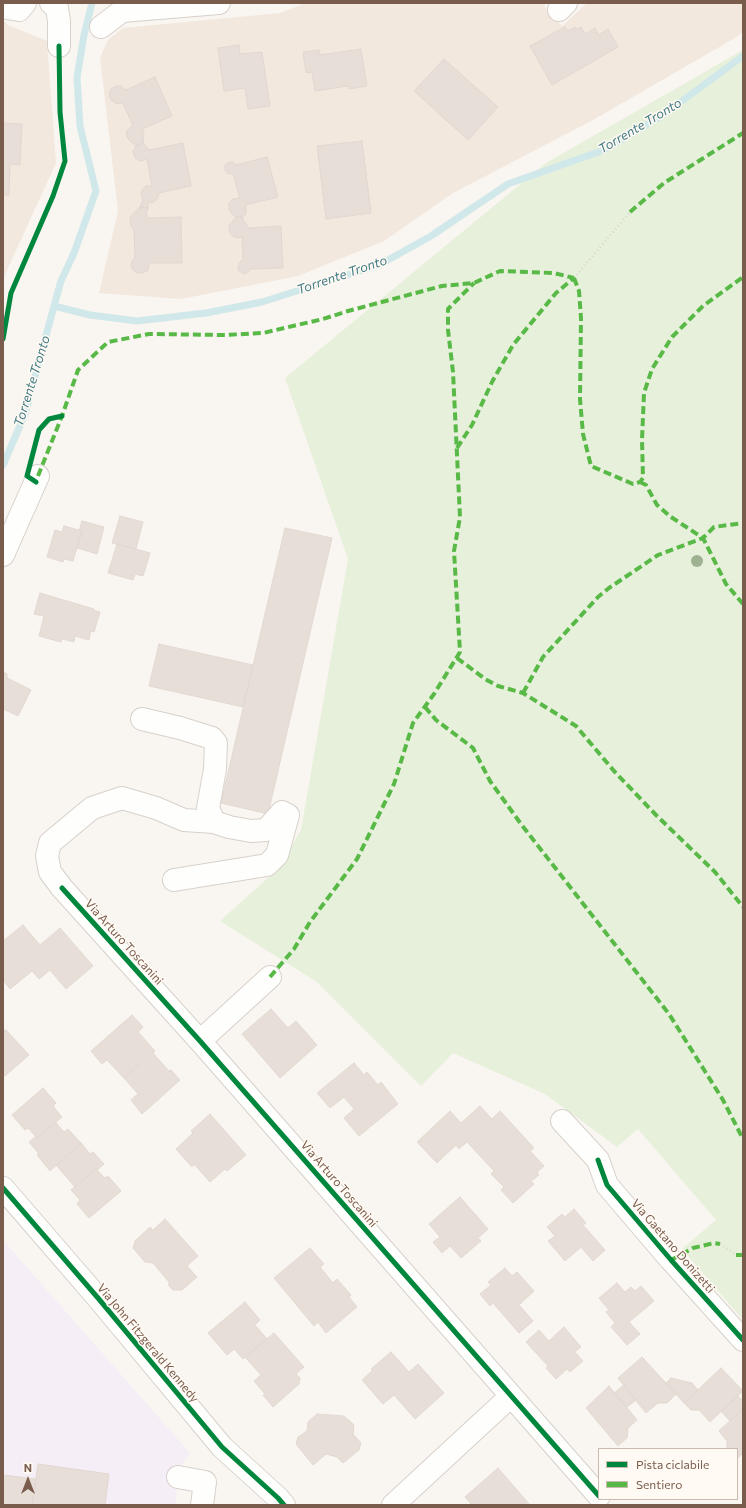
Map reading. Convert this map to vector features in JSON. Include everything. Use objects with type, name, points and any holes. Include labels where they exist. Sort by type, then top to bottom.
[{"type":"street","points":[[101,27],[122,11],[219,3]]},
{"type":"street","points":[[59,16],[59,46]]},
{"type":"street","points":[[3,555],[38,476]]},
{"type":"street","points":[[142,719],[180,728],[212,738],[216,743],[215,769],[208,808],[214,822],[228,827],[251,831],[266,830],[282,812],[288,815],[277,855],[267,865],[174,880]]},
{"type":"street","name":"Via Arturo Toscanini","points":[[214,822],[184,820],[156,808],[122,798],[92,808],[50,842],[47,856],[50,872],[62,888],[200,1041],[598,1495]]},
{"type":"street","points":[[200,1041],[270,977]]},
{"type":"street","name":"Via Gaetano Donizetti","points":[[562,1121],[598,1160],[607,1184],[671,1260],[743,1340]]},
{"type":"street","name":"Via John Fitzgerald Kennedy","points":[[3,1188],[98,1298],[229,1455],[263,1505]]},
{"type":"street","points":[[393,1505],[510,1396]]},
{"type":"street","name":"Via John Fitzgerald Kennedy","points":[[229,1455],[284,1505]]},
{"type":"street","points":[[178,1477],[205,1482],[202,1505]]},
{"type":"path","points":[[574,278],[630,212]]},
{"type":"path","points":[[720,1244],[736,1255]]},
{"type":"shaded area","points":[[306,3],[546,3],[544,6],[562,26],[587,3],[743,3],[743,32],[593,120],[453,193],[384,241],[298,276],[181,299],[99,293],[118,211],[100,57],[108,40],[123,28],[280,13]]},
{"type":"shaded area","points":[[3,20],[8,25],[47,41],[56,163],[3,279]]},
{"type":"shaded area","points":[[3,1240],[190,1453],[180,1467],[175,1505],[3,1505]]},
{"type":"green space","points":[[743,50],[743,1320],[682,1249],[716,1220],[638,1129],[617,1147],[545,1094],[453,1053],[421,1086],[317,982],[220,921],[279,868],[301,830],[348,559],[285,378],[546,163]]},
{"type":"building","points":[[565,27],[568,31],[575,27],[577,29],[581,27],[585,34],[595,28],[599,35],[608,29],[618,47],[552,85],[530,46]]},
{"type":"building","points":[[239,45],[240,54],[262,52],[270,106],[248,109],[245,88],[224,91],[218,48]]},
{"type":"building","points":[[361,49],[367,86],[349,89],[348,86],[315,91],[312,72],[306,73],[303,52],[319,50],[320,55]]},
{"type":"building","points":[[444,59],[498,107],[468,140],[414,91]]},
{"type":"building","points":[[155,77],[172,116],[142,129],[144,134],[143,143],[136,146],[128,139],[126,134],[128,129],[133,126],[123,103],[117,104],[111,100],[109,94],[111,89],[116,86],[121,86],[126,90]]},
{"type":"building","points":[[3,123],[22,124],[20,165],[10,164],[9,195],[3,195]]},
{"type":"building","points":[[362,141],[371,213],[326,219],[317,146]]},
{"type":"building","points":[[143,143],[149,150],[183,143],[191,186],[159,193],[158,198],[154,202],[148,203],[148,208],[140,207],[143,200],[141,195],[142,190],[146,186],[152,186],[147,159],[140,161],[135,158],[133,151],[136,146]]},
{"type":"building","points":[[267,157],[278,197],[246,205],[246,214],[242,217],[236,217],[229,209],[229,203],[233,199],[240,198],[233,174],[228,174],[225,170],[225,165],[229,162],[233,162],[236,165]]},
{"type":"building","points":[[140,207],[148,208],[146,214],[149,218],[181,217],[182,263],[149,263],[148,270],[143,273],[137,273],[133,270],[131,266],[132,261],[135,258],[134,230],[130,221],[131,216]]},
{"type":"building","points":[[236,217],[242,217],[248,228],[281,226],[283,268],[250,269],[244,274],[238,270],[240,262],[243,260],[242,237],[237,238],[232,236],[229,231],[229,226]]},
{"type":"building","points":[[120,516],[143,522],[136,549],[112,543]]},
{"type":"building","points":[[82,521],[104,527],[97,554],[77,548],[82,531],[79,531]]},
{"type":"building","points":[[64,526],[82,531],[73,561],[64,559],[63,562],[47,557],[55,530],[62,532]]},
{"type":"building","points":[[285,528],[332,538],[268,814],[221,803]]},
{"type":"building","points":[[117,544],[150,553],[143,576],[135,574],[133,580],[108,573]]},
{"type":"building","points":[[40,593],[100,612],[94,632],[91,631],[89,640],[75,636],[74,642],[62,639],[61,642],[39,636],[44,616],[34,614]]},
{"type":"building","points":[[159,644],[253,665],[243,707],[149,686]]},
{"type":"building","points":[[3,672],[7,674],[7,678],[31,690],[18,716],[3,709]]},
{"type":"building","points":[[23,925],[40,945],[60,928],[93,966],[66,989],[50,970],[39,979],[32,971],[10,989],[3,980],[3,941]]},
{"type":"building","points":[[271,1009],[288,1028],[296,1021],[317,1045],[280,1078],[242,1034]]},
{"type":"building","points":[[132,1015],[143,1027],[138,1032],[155,1051],[124,1078],[107,1060],[102,1064],[91,1051]]},
{"type":"building","points":[[6,1030],[29,1055],[5,1076],[3,1074],[3,1031]]},
{"type":"building","points":[[152,1052],[169,1071],[171,1070],[180,1080],[142,1114],[131,1100],[138,1094],[124,1078]]},
{"type":"building","points":[[354,1063],[364,1075],[367,1072],[378,1085],[381,1082],[398,1104],[359,1136],[344,1118],[354,1109],[344,1097],[330,1108],[317,1093]]},
{"type":"building","points":[[43,1088],[56,1103],[53,1106],[62,1117],[37,1138],[28,1128],[25,1130],[12,1115]]},
{"type":"building","points":[[480,1106],[492,1119],[500,1111],[534,1148],[530,1151],[544,1166],[537,1172],[539,1175],[531,1181],[534,1184],[513,1203],[501,1190],[504,1187],[491,1174],[494,1171],[467,1142],[459,1149],[456,1145],[437,1163],[417,1142],[450,1111],[461,1123]]},
{"type":"building","points":[[210,1114],[246,1155],[227,1171],[225,1169],[210,1182],[194,1164],[192,1167],[176,1149],[193,1133],[191,1131]]},
{"type":"building","points":[[56,1123],[64,1132],[68,1129],[81,1143],[50,1171],[29,1142],[35,1137],[37,1138]]},
{"type":"building","points":[[81,1143],[90,1154],[93,1152],[104,1164],[75,1187],[56,1165]]},
{"type":"building","points":[[96,1169],[105,1178],[108,1176],[121,1191],[89,1218],[77,1204],[80,1200],[71,1190]]},
{"type":"building","points":[[460,1197],[488,1229],[478,1238],[481,1241],[461,1258],[450,1246],[442,1253],[433,1242],[440,1237],[429,1224]]},
{"type":"building","points":[[574,1209],[586,1223],[583,1225],[605,1250],[593,1261],[581,1247],[565,1261],[548,1241],[555,1236],[547,1227],[562,1214],[565,1217]]},
{"type":"building","points":[[165,1219],[198,1256],[187,1266],[197,1277],[182,1290],[173,1290],[169,1286],[169,1282],[153,1263],[145,1262],[133,1248],[135,1241],[150,1227],[153,1230]]},
{"type":"building","points":[[310,1248],[324,1264],[320,1267],[333,1283],[337,1279],[351,1295],[349,1297],[357,1307],[326,1333],[318,1322],[314,1326],[274,1278]]},
{"type":"building","points":[[505,1268],[512,1276],[517,1272],[534,1291],[519,1305],[533,1321],[519,1333],[493,1303],[490,1306],[480,1294],[491,1285],[488,1282]]},
{"type":"building","points":[[617,1283],[625,1292],[631,1287],[635,1291],[641,1286],[654,1301],[629,1322],[640,1334],[627,1345],[611,1327],[615,1323],[606,1312],[609,1310],[599,1298]]},
{"type":"building","points":[[245,1302],[260,1320],[255,1325],[267,1339],[243,1359],[234,1349],[227,1355],[208,1333]]},
{"type":"building","points":[[564,1327],[581,1347],[575,1352],[583,1361],[570,1372],[567,1369],[556,1379],[546,1368],[548,1366],[526,1342],[539,1330],[549,1341]]},
{"type":"building","points":[[274,1333],[304,1367],[296,1374],[300,1378],[299,1384],[273,1407],[263,1395],[265,1394],[254,1381],[261,1375],[245,1357]]},
{"type":"building","points":[[391,1352],[409,1372],[418,1364],[444,1393],[415,1419],[394,1395],[383,1404],[362,1380],[373,1370],[371,1369]]},
{"type":"building","points":[[642,1357],[676,1394],[667,1403],[658,1403],[646,1413],[618,1378]]},
{"type":"building","points":[[721,1368],[743,1391],[710,1422],[699,1410],[691,1410],[684,1403]]},
{"type":"building","points":[[671,1378],[692,1383],[698,1390],[684,1403],[666,1383]]},
{"type":"building","points":[[624,1385],[636,1400],[627,1407],[614,1393]]},
{"type":"building","points":[[609,1386],[637,1420],[628,1428],[627,1438],[618,1446],[586,1408]]},
{"type":"building","points":[[738,1396],[743,1401],[743,1409],[730,1421],[721,1411]]},
{"type":"building","points":[[743,1409],[743,1453],[738,1458],[738,1448],[727,1448],[727,1441],[719,1431]]},
{"type":"building","points":[[317,1414],[344,1416],[354,1425],[353,1434],[361,1443],[359,1450],[343,1463],[337,1457],[326,1454],[313,1465],[296,1444],[298,1437],[307,1431],[308,1422]]},
{"type":"building","points":[[38,1464],[109,1474],[105,1505],[32,1505]]},
{"type":"building","points":[[498,1468],[530,1505],[472,1505],[465,1497]]},
{"type":"building","points":[[3,1475],[36,1479],[32,1505],[3,1505]]},
{"type":"waterway","points":[[54,306],[61,281],[74,253],[96,191],[80,126],[77,78],[84,35],[92,3]]},
{"type":"waterway","name":"Torrente Tronto","points":[[3,465],[25,414],[54,306],[90,315],[137,321],[206,313],[262,302],[379,265],[431,236],[508,184],[604,150],[663,115],[743,56]]},
{"type":"marked path","points":[[630,212],[664,183],[743,133]]},
{"type":"marked path","points":[[38,476],[62,416],[78,370],[108,342],[149,334],[225,335],[263,333],[323,319],[442,286],[474,283],[500,271],[554,273],[574,278]]},
{"type":"marked path","points":[[574,278],[579,291],[581,318],[580,399],[583,434],[591,466],[633,484],[640,482],[643,478],[642,440],[644,393],[652,369],[672,337],[703,306],[743,277]]},
{"type":"marked path","points":[[457,448],[472,425],[492,382],[513,345],[556,293],[574,278]]},
{"type":"marked path","points":[[270,977],[294,949],[310,922],[357,859],[394,784],[413,723],[434,694],[460,652],[454,551],[460,517],[453,372],[448,330],[448,309],[474,283]]},
{"type":"marked path","points":[[640,482],[646,485],[657,505],[671,517],[703,538],[726,584],[743,604]]},
{"type":"marked path","points":[[523,693],[543,657],[598,597],[609,588],[658,555],[703,538],[714,527],[743,523]]},
{"type":"marked path","points":[[457,658],[485,679],[498,686],[523,693],[576,726],[614,771],[656,815],[715,872],[743,907]]},
{"type":"marked path","points":[[425,707],[436,720],[473,748],[490,781],[521,824],[669,1014],[723,1100],[743,1139]]},
{"type":"marked path","points":[[671,1260],[693,1248],[714,1243],[720,1244]]},
{"type":"marked path","points":[[736,1255],[743,1255]]},
{"type":"cycle path","points":[[3,339],[11,293],[53,196],[65,161],[60,112],[59,46]]},
{"type":"cycle path","points":[[36,482],[27,476],[39,430],[49,419],[62,416]]},
{"type":"cycle path","points":[[62,888],[200,1041],[598,1495]]},
{"type":"cycle path","points":[[598,1160],[607,1185],[671,1260],[743,1340]]},
{"type":"cycle path","points":[[3,1188],[98,1298],[222,1447],[284,1505]]}]
